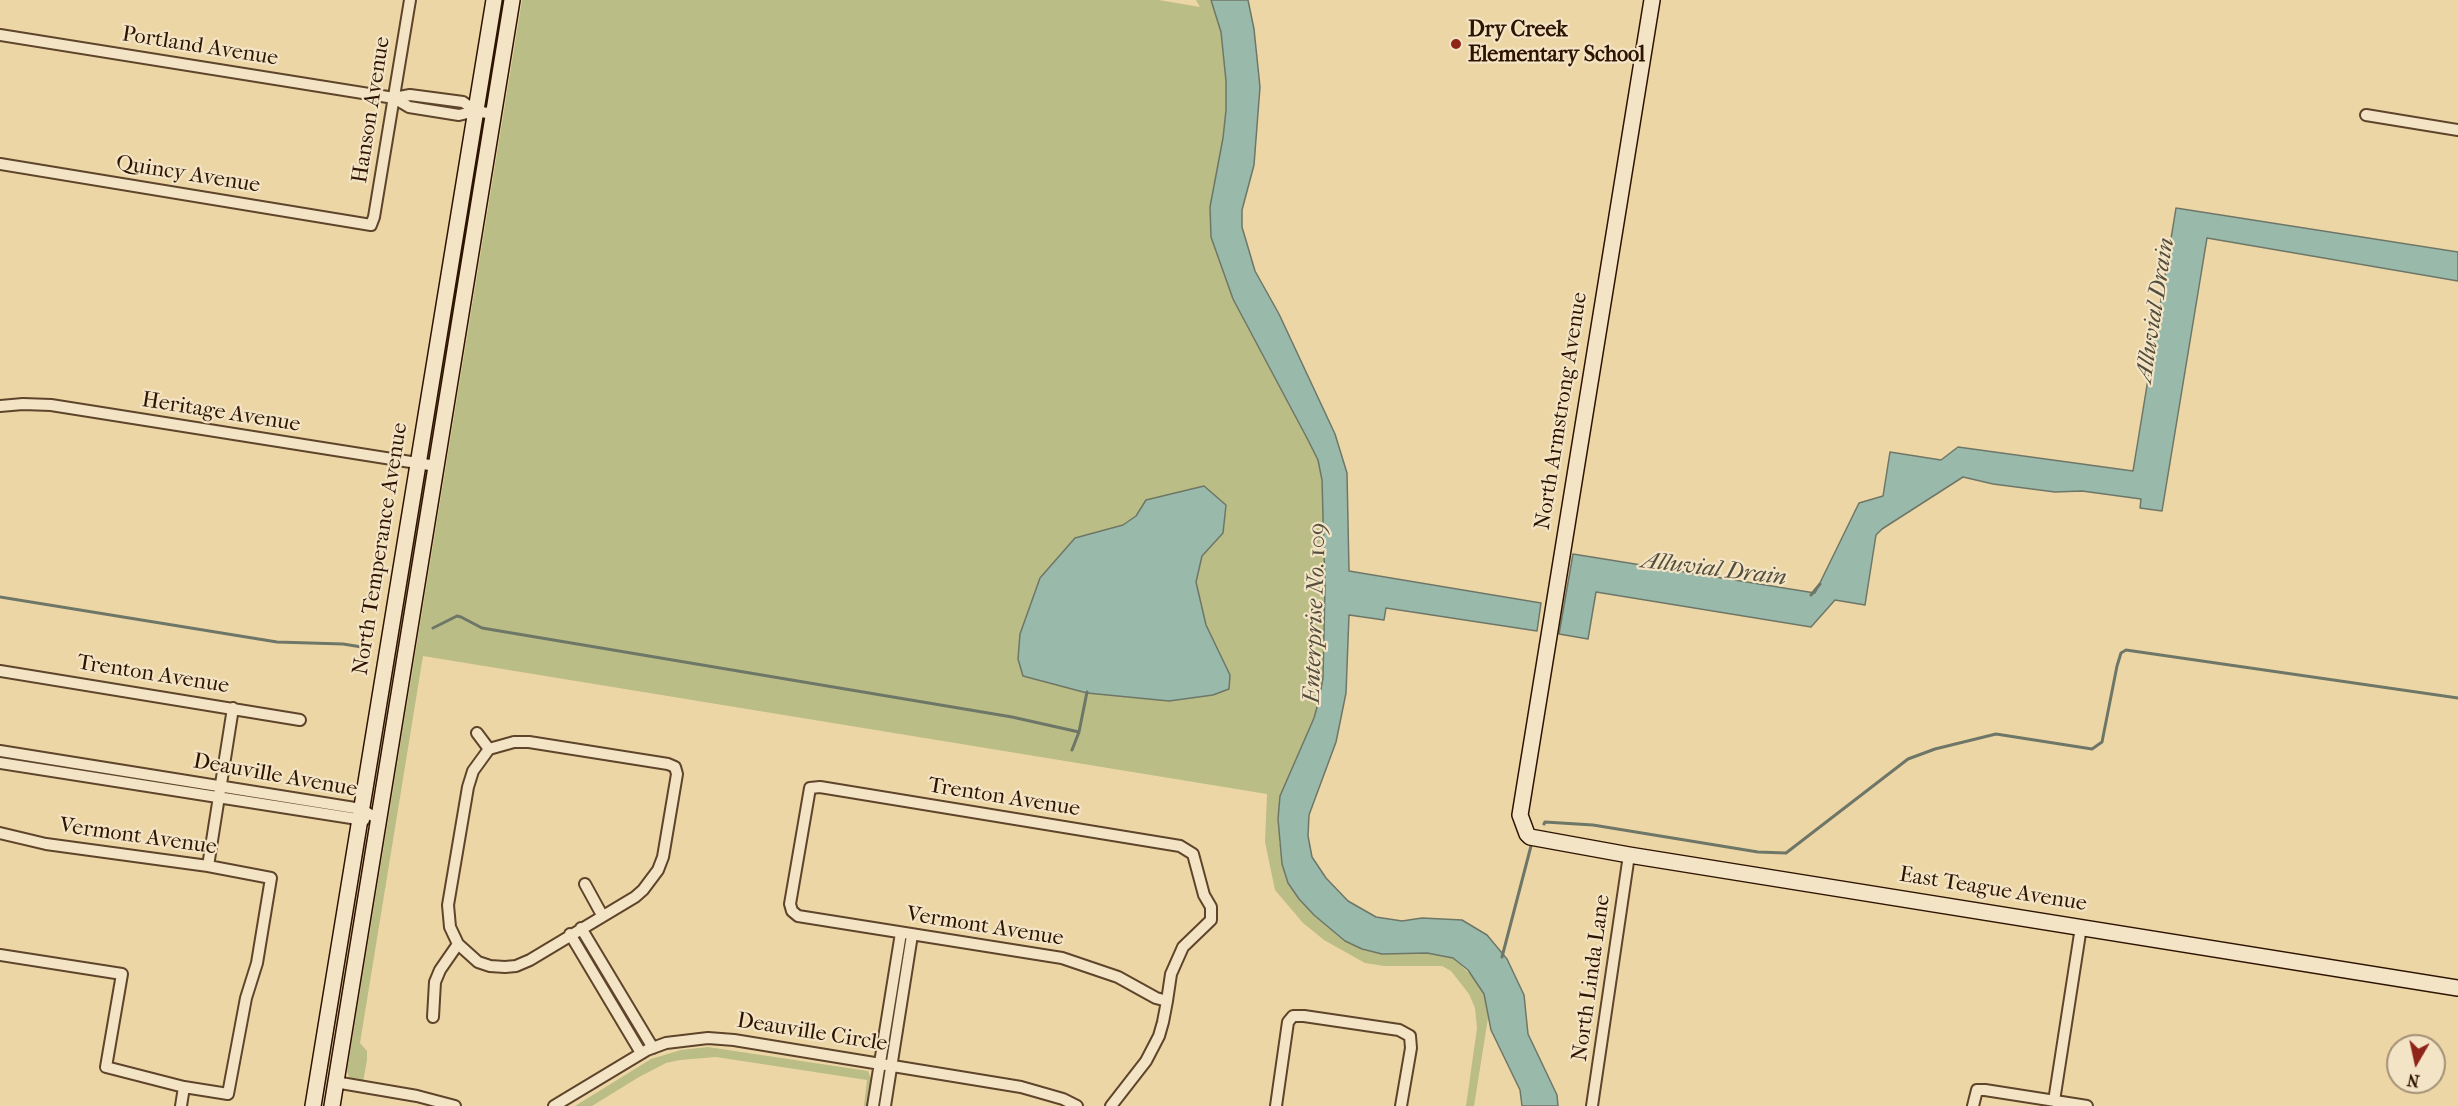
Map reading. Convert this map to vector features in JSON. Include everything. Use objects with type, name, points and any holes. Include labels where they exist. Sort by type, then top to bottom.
[{"type":"main road","name":"North Temperance Avenue","points":[[313,1106],[494,0]]},
{"type":"main road","name":"North Temperance Avenue","points":[[336,1105],[335,1082],[512,0]]},
{"type":"main road","name":"North Armstrong Avenue","points":[[1524,830],[1520,815],[1652,0]]},
{"type":"main road","name":"East Teague Avenue","points":[[1524,830],[1530,837],[1629,855],[2458,988]]},
{"type":"main road","points":[[336,966],[337,1011],[325,1090],[328,1100],[336,1105]]},
{"type":"street","name":"Hanson Avenue","points":[[370,225],[374,217],[410,0]]},
{"type":"street","name":"Portland Avenue","points":[[0,35],[394,98],[409,107],[459,115],[476,111],[493,114]]},
{"type":"street","points":[[2366,115],[2458,130]]},
{"type":"street","name":"Quincy Avenue","points":[[0,164],[370,225]]},
{"type":"street","name":"Heritage Avenue","points":[[0,406],[51,405],[436,466]]},
{"type":"street","name":"Trenton Avenue","points":[[0,671],[300,720]]},
{"type":"street","points":[[208,866],[233,708]]},
{"type":"street","points":[[477,733],[489,750]]},
{"type":"street","points":[[529,742],[668,764],[675,767],[677,774],[663,857],[651,881],[635,897],[530,960],[516,966],[505,967],[478,962],[458,944],[450,927],[448,905],[468,787],[472,771],[489,750],[499,745],[529,742]]},
{"type":"street","name":"Deauville Avenue","points":[[0,751],[221,786],[378,819]]},
{"type":"street","name":"Deauville Avenue","points":[[0,763],[220,798],[361,815]]},
{"type":"street","name":"Trenton Avenue","points":[[792,911],[792,893],[810,788],[820,787],[1180,846],[1190,850],[1193,854],[1212,913],[1211,920],[1188,941],[1177,959],[1171,974],[1167,1001]]},
{"type":"street","name":"Vermont Avenue","points":[[0,833],[57,846],[208,866],[271,878],[257,963],[246,998],[228,1094],[184,1087]]},
{"type":"street","name":"North Linda Lane","points":[[1592,1106],[1629,855]]},
{"type":"street","points":[[585,884],[602,915]]},
{"type":"street","name":"Vermont Avenue","points":[[792,911],[798,916],[1062,958],[1118,977],[1156,998],[1167,1001]]},
{"type":"street","points":[[2054,1101],[2081,927]]},
{"type":"street","points":[[581,928],[653,1048]]},
{"type":"street","points":[[570,934],[641,1053]]},
{"type":"street","points":[[873,1106],[907,934]]},
{"type":"street","points":[[885,1106],[907,934]]},
{"type":"street","points":[[433,1017],[435,982],[440,970],[458,944]]},
{"type":"street","points":[[0,955],[122,974],[106,1067],[184,1087],[181,1106]]},
{"type":"street","points":[[1110,1106],[1153,1049],[1163,1022],[1167,1001]]},
{"type":"street","points":[[1276,1106],[1288,1022],[1293,1016],[1399,1030],[1410,1036],[1411,1048],[1401,1106]]},
{"type":"street","name":"Deauville Circle","points":[[554,1106],[641,1053],[687,1039],[708,1038],[734,1040],[1021,1087],[1063,1099],[1077,1106]]},
{"type":"street","points":[[335,1082],[417,1096],[455,1106]]},
{"type":"street","points":[[1973,1106],[1977,1090],[2087,1106]]},
{"type":"green space","points":[[522,0],[1159,0],[1200,7],[1196,0],[1211,0],[1221,32],[1226,81],[1226,110],[1210,207],[1211,237],[1233,299],[1318,460],[1322,480],[1325,587],[1323,678],[1314,718],[1280,796],[1279,843],[1402,954],[1427,953],[1453,958],[1477,981],[1484,994],[1488,1018],[1474,1106],[1466,1106],[1477,1028],[1475,1008],[1469,994],[1451,971],[1442,966],[1384,966],[1365,963],[1324,940],[1303,923],[1275,890],[1265,842],[1267,794],[423,656],[360,1043],[367,1051],[363,1082],[349,1077],[347,1071]]},
{"type":"green space","points":[[708,1047],[868,1071],[872,1081],[867,1106],[864,1106],[867,1080],[716,1057],[666,1063],[592,1106],[575,1106],[651,1059],[681,1050]]},
{"type":"shaded area","points":[[1211,0],[1248,0],[1254,29],[1260,87],[1254,165],[1242,210],[1242,227],[1255,271],[1279,314],[1335,434],[1347,473],[1349,571],[1541,603],[1537,631],[1386,608],[1384,620],[1349,615],[1346,693],[1336,742],[1309,815],[1308,836],[1312,857],[1326,878],[1348,901],[1376,917],[1402,921],[1422,918],[1462,920],[1487,935],[1507,959],[1524,995],[1528,1034],[1557,1095],[1558,1106],[1522,1106],[1520,1090],[1491,1030],[1484,994],[1468,970],[1453,958],[1427,953],[1382,954],[1362,949],[1345,941],[1299,899],[1288,883],[1282,864],[1278,819],[1280,796],[1314,718],[1323,678],[1325,587],[1322,480],[1318,460],[1233,299],[1211,237],[1210,207],[1223,138],[1226,81],[1221,32]]},
{"type":"shaded area","points":[[2176,208],[2458,252],[2458,281],[2207,238],[2162,511],[2140,508],[2141,499],[2082,491],[2055,492],[1993,484],[1963,477],[1876,535],[1865,605],[1835,600],[1811,627],[1596,592],[1588,639],[1559,634],[1573,554],[1815,593],[1859,503],[1883,496],[1890,452],[1941,460],[1958,447],[2133,471]]},
{"type":"shaded area","points":[[1204,486],[1226,505],[1223,533],[1202,556],[1196,582],[1206,625],[1230,675],[1229,689],[1213,695],[1169,701],[1087,693],[1023,676],[1018,659],[1020,634],[1040,578],[1075,538],[1123,525],[1136,516],[1146,500]]},
{"type":"waterway","name":"Alluvial Drain","points":[[1811,595],[1820,584]]},
{"type":"waterway","points":[[0,597],[277,642],[343,644],[368,648]]},
{"type":"waterway","points":[[433,628],[457,616],[482,628],[1012,717],[1079,732]]},
{"type":"waterway","points":[[1544,824],[1545,822],[1593,825],[1758,852],[1786,853],[1908,759],[1935,749],[1996,734],[2092,749],[2102,742],[2117,666],[2121,653],[2126,650],[2458,698]]},
{"type":"waterway","name":"Alluvial Drain","points":[[1072,750],[1079,732],[1087,692]]},
{"type":"waterway","points":[[1502,957],[1531,846]]},
{"type":"place","name":"Dry Creek Elementary School","points":[[1456,44]]},
{"type":"water label","name":"Enterprise No. 109","points":[[1316,613]]}]
